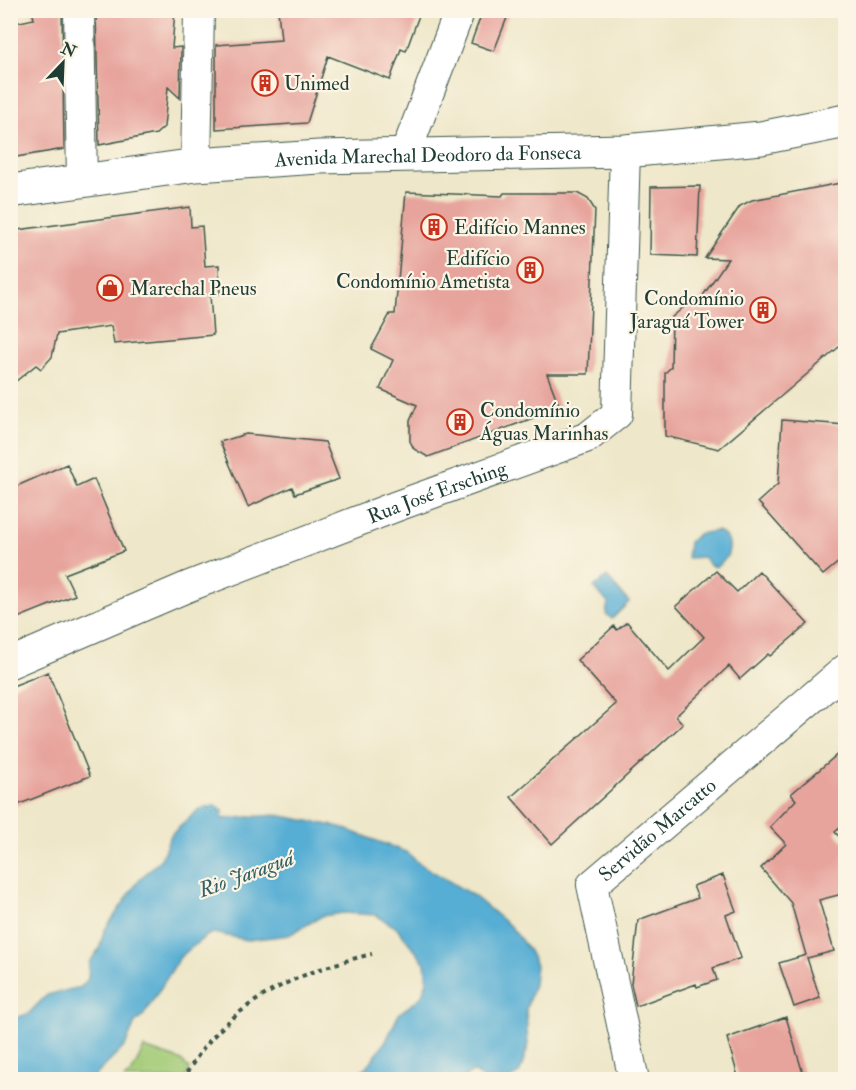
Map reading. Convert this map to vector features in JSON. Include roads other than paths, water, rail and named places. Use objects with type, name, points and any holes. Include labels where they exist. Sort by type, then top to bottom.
[{"type":"main road","name":"Avenida Marechal Deodoro da Fonseca","points":[[10,191],[196,165],[405,155],[625,151],[761,138],[846,121]]},
{"type":"street","points":[[79,10],[81,181]]},
{"type":"street","points":[[196,165],[199,10]]},
{"type":"street","points":[[405,155],[460,10]]},
{"type":"street","name":"Rua José Ersching","points":[[10,663],[187,587],[397,506],[588,437],[617,414],[625,151]]},
{"type":"street","name":"Servidão Marcatto","points":[[634,1080],[592,885],[846,669]]},
{"type":"water","points":[[717,531],[727,539],[729,544],[725,559],[715,567],[708,564],[704,557],[687,558],[689,542],[698,534]]},
{"type":"water","points":[[607,577],[629,602],[612,619],[606,614],[608,603],[594,587]]},
{"type":"water","name":"Rio Jaraguá","points":[[215,805],[223,811],[222,819],[277,815],[340,827],[406,852],[420,864],[474,896],[511,927],[528,949],[536,965],[534,984],[526,1009],[528,1047],[520,1072],[510,1079],[483,1079],[474,1072],[466,1075],[466,1079],[352,1079],[372,1061],[387,1039],[399,1014],[421,997],[427,981],[425,963],[397,928],[376,915],[343,913],[322,916],[289,935],[248,940],[213,933],[206,936],[180,957],[143,1016],[135,1023],[125,1046],[92,1079],[11,1079],[11,1019],[28,1014],[47,995],[81,987],[88,979],[89,963],[99,949],[104,931],[139,880],[161,859],[171,835],[198,810]]},
{"type":"place","name":"Unimed","points":[[265,83]]},
{"type":"place","name":"Edifício Mannes","points":[[434,227]]},
{"type":"place","name":"Edifício Condomínio Ametista","points":[[530,270]]},
{"type":"place","name":"Marechal Pneus","points":[[110,288]]},
{"type":"place","name":"Condomínio Jaraguá Tower","points":[[763,310]]},
{"type":"place","name":"Condomínio Águas Marinhas","points":[[460,422]]}]
